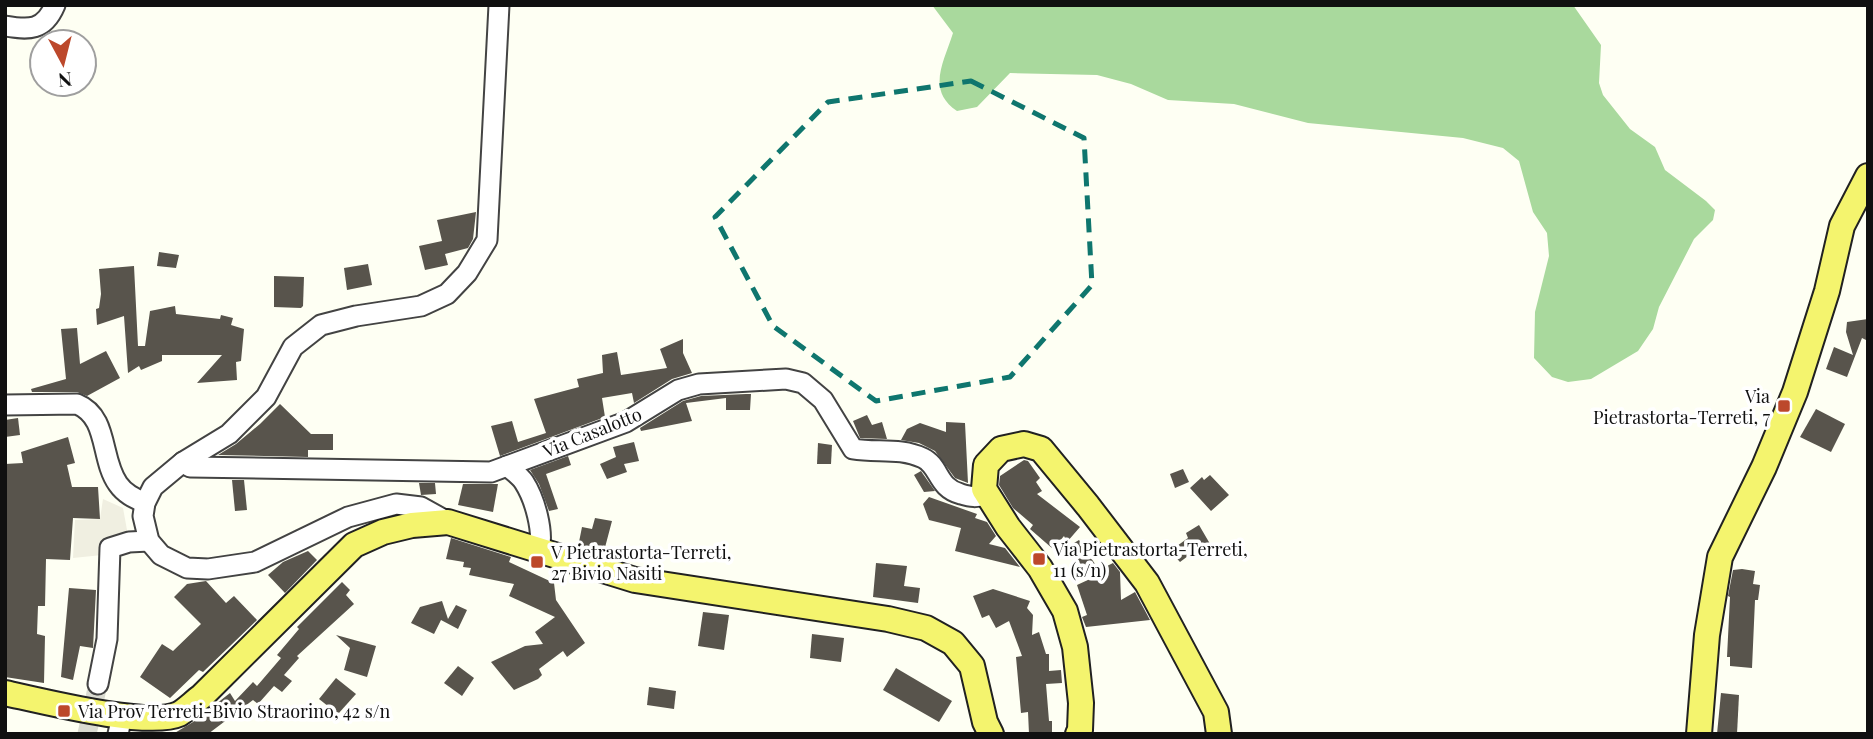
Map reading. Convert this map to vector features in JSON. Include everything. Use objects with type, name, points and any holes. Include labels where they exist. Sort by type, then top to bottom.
[{"type":"main road","points":[[1699,734],[1707,635],[1720,557],[1764,467],[1795,391],[1827,291],[1842,226],[1868,176]]},
{"type":"main road","points":[[1078,734],[1081,703],[1075,647],[1065,611],[1040,568],[1008,527],[984,489],[986,465],[1001,449],[1024,444],[1041,449],[1088,506],[1146,583],[1216,712],[1219,734]]},
{"type":"main road","points":[[5,694],[120,725],[179,714],[201,697],[354,545],[383,531],[448,522],[635,580],[877,617],[926,628],[953,643],[972,666],[985,722],[991,734]]},
{"type":"street","points":[[5,26],[21,30],[33,29],[44,22],[55,5]]},
{"type":"street","points":[[448,522],[421,507],[396,504],[348,517],[255,562],[208,569],[187,568],[161,555],[149,541],[143,516],[145,503],[153,487],[183,462],[229,434],[266,397],[293,347],[321,325],[356,316],[421,306],[447,294],[467,273],[487,240],[499,5]]},
{"type":"street","name":"Via Casalotto","points":[[183,462],[190,467],[470,473],[491,471],[626,422],[678,390],[699,384],[786,379],[803,383],[823,400],[853,449],[872,452],[901,450],[926,459],[948,491],[974,498],[987,494]]},
{"type":"street","points":[[5,405],[77,404],[85,407],[93,414],[100,430],[110,469],[117,482],[128,495],[145,503]]},
{"type":"street","points":[[508,466],[524,482],[533,504],[542,541],[539,550]]},
{"type":"street","points":[[98,684],[107,639],[110,548],[129,542],[149,541]]},
{"type":"highlighted area","points":[[971,81],[1084,138],[1092,285],[1010,377],[876,401],[773,326],[715,217],[828,102]]},
{"type":"green space","points":[[932,5],[1573,5],[1601,45],[1599,83],[1603,95],[1630,129],[1655,147],[1665,170],[1715,210],[1713,220],[1694,239],[1659,307],[1653,329],[1638,351],[1591,379],[1568,382],[1552,377],[1534,358],[1535,312],[1549,256],[1547,233],[1533,212],[1519,161],[1503,148],[1463,138],[1308,123],[1234,104],[1168,100],[1131,84],[1097,75],[1010,73],[977,107],[957,111],[942,94],[940,85],[942,65],[953,33]]},
{"type":"shaded area","points":[[103,499],[123,508],[131,552],[73,558],[75,520],[100,519]]},
{"type":"building","points":[[476,212],[473,239],[468,248],[445,254],[448,265],[425,270],[419,246],[442,241],[437,220]]},
{"type":"building","points":[[159,252],[179,255],[176,268],[157,266]]},
{"type":"building","points":[[368,264],[372,285],[347,290],[344,268]]},
{"type":"building","points":[[134,266],[138,346],[145,346],[150,311],[175,306],[176,314],[220,319],[221,315],[233,318],[231,325],[244,329],[241,361],[236,362],[237,380],[197,383],[222,355],[162,355],[162,361],[141,370],[139,366],[128,373],[124,316],[97,325],[96,309],[99,308],[101,294],[99,269]]},
{"type":"building","points":[[274,276],[304,277],[301,308],[274,307]]},
{"type":"building","points":[[1868,319],[1868,341],[1862,338],[1847,377],[1826,369],[1834,347],[1853,355],[1846,332],[1847,322]]},
{"type":"building","points":[[77,328],[80,364],[106,351],[120,378],[87,396],[77,392],[32,392],[31,389],[66,379],[61,329]]},
{"type":"building","points":[[683,339],[683,353],[692,373],[672,379],[634,403],[632,393],[602,398],[605,417],[500,456],[491,426],[512,421],[518,442],[546,433],[534,399],[579,387],[577,379],[603,373],[602,355],[617,352],[621,375],[667,368],[660,349]]},
{"type":"building","points":[[751,394],[750,410],[726,410],[726,398],[686,403],[692,421],[641,431],[640,428],[683,401],[701,396]]},
{"type":"building","points":[[280,404],[311,434],[333,434],[333,450],[308,450],[308,457],[218,455],[236,444]]},
{"type":"building","points":[[1816,409],[1845,424],[1831,452],[1800,437]]},
{"type":"building","points":[[867,415],[872,425],[882,422],[887,439],[860,438],[853,421]]},
{"type":"building","points":[[18,418],[20,435],[5,437],[5,420]]},
{"type":"building","points":[[946,422],[965,423],[968,483],[955,478],[935,451],[919,443],[901,440],[907,429],[920,423],[946,432]]},
{"type":"building","points":[[68,437],[75,463],[67,465],[72,487],[98,487],[100,519],[73,518],[70,560],[46,559],[45,606],[38,606],[37,634],[45,636],[44,683],[5,677],[5,464],[23,463],[21,452]]},
{"type":"building","points":[[634,442],[639,461],[624,464],[627,472],[607,479],[600,464],[616,457],[613,447]]},
{"type":"building","points":[[818,443],[832,445],[831,464],[817,464]]},
{"type":"building","points":[[568,456],[571,465],[546,474],[558,509],[549,511],[539,484],[530,470]]},
{"type":"building","points":[[1024,460],[1028,461],[1040,478],[1036,482],[1042,491],[1037,494],[1080,527],[1067,542],[1064,536],[1053,549],[1030,529],[1033,525],[1013,508],[999,485],[1000,476]]},
{"type":"building","points":[[1183,469],[1189,482],[1175,488],[1170,474]]},
{"type":"building","points":[[921,471],[935,491],[924,492],[914,475]]},
{"type":"building","points":[[1210,475],[1229,495],[1211,511],[1190,488],[1202,477],[1204,480]]},
{"type":"building","points":[[232,480],[244,480],[247,510],[235,511]]},
{"type":"building","points":[[419,483],[435,483],[436,494],[421,495]]},
{"type":"building","points":[[463,484],[498,484],[493,512],[458,505]]},
{"type":"building","points":[[929,497],[977,514],[975,518],[987,522],[996,536],[989,544],[1005,548],[1020,567],[955,551],[961,528],[929,520],[923,504]]},
{"type":"building","points":[[595,518],[612,521],[603,555],[578,547],[582,527],[592,529]]},
{"type":"building","points":[[1199,525],[1213,549],[1200,557],[1196,550],[1180,562],[1170,551],[1188,538],[1186,533]]},
{"type":"building","points":[[451,538],[511,557],[509,562],[554,583],[556,600],[585,643],[567,657],[563,651],[539,669],[542,675],[538,679],[514,690],[491,662],[525,646],[543,644],[535,632],[555,617],[509,596],[514,584],[469,575],[471,568],[463,567],[464,562],[446,559]]},
{"type":"building","points":[[1079,540],[1099,570],[1113,563],[1120,572],[1121,600],[1135,592],[1150,620],[1086,627],[1082,617],[1087,615],[1077,585],[1090,579],[1069,546]]},
{"type":"building","points":[[308,551],[317,560],[285,593],[268,575],[283,562]]},
{"type":"building","points":[[876,563],[907,566],[904,586],[920,588],[918,603],[873,597]]},
{"type":"building","points":[[1733,570],[1755,571],[1753,584],[1760,585],[1758,600],[1755,600],[1752,668],[1730,666],[1730,657],[1727,657],[1728,596]]},
{"type":"building","points":[[206,581],[226,603],[234,596],[257,620],[203,672],[199,670],[170,698],[140,677],[162,644],[173,651],[201,624],[174,597],[187,584]]},
{"type":"building","points":[[342,582],[350,590],[346,595],[354,604],[297,656],[299,658],[284,675],[292,681],[282,692],[274,686],[258,704],[253,700],[208,734],[173,734],[230,693],[235,701],[253,682],[257,686],[281,658],[277,655],[299,629],[297,627]]},
{"type":"building","points":[[69,588],[96,590],[93,648],[80,646],[73,680],[61,677]]},
{"type":"building","points":[[993,589],[1030,601],[1027,608],[1033,615],[1032,635],[1039,632],[1046,654],[1049,654],[1049,671],[1061,670],[1062,683],[1046,684],[1052,734],[1029,734],[1028,712],[1021,713],[1016,657],[1022,656],[1009,621],[996,628],[989,615],[982,618],[973,596]]},
{"type":"building","points":[[442,601],[448,619],[456,605],[467,610],[458,629],[441,620],[434,634],[411,623],[420,607]]},
{"type":"building","points":[[703,612],[729,615],[724,650],[698,646]]},
{"type":"building","points":[[812,634],[844,638],[841,662],[810,658]]},
{"type":"building","points":[[336,635],[376,646],[367,677],[344,670],[350,648]]},
{"type":"building","points":[[458,666],[474,678],[462,696],[444,683]]},
{"type":"building","points":[[896,668],[952,701],[939,722],[883,690]]},
{"type":"building","points":[[336,678],[356,694],[338,714],[319,699]]},
{"type":"building","points":[[649,687],[676,691],[674,709],[647,705]]},
{"type":"building","points":[[1721,693],[1739,695],[1737,734],[1717,734]]},
{"type":"tunnel","points":[[87,734],[98,684]]},
{"type":"place","name":"Via Pietrastorta-Terreti, 7","points":[[1784,406]]},
{"type":"place","name":"Via Pietrastorta-Terreti, 11 (s/n)","points":[[1039,559]]},
{"type":"place","name":"V Pietrastorta-Terreti, 27 Bivio Nasiti","points":[[537,562]]},
{"type":"place","name":"Via Prov Terreti-Bivio Straorino, 42 s/n","points":[[64,711]]}]
